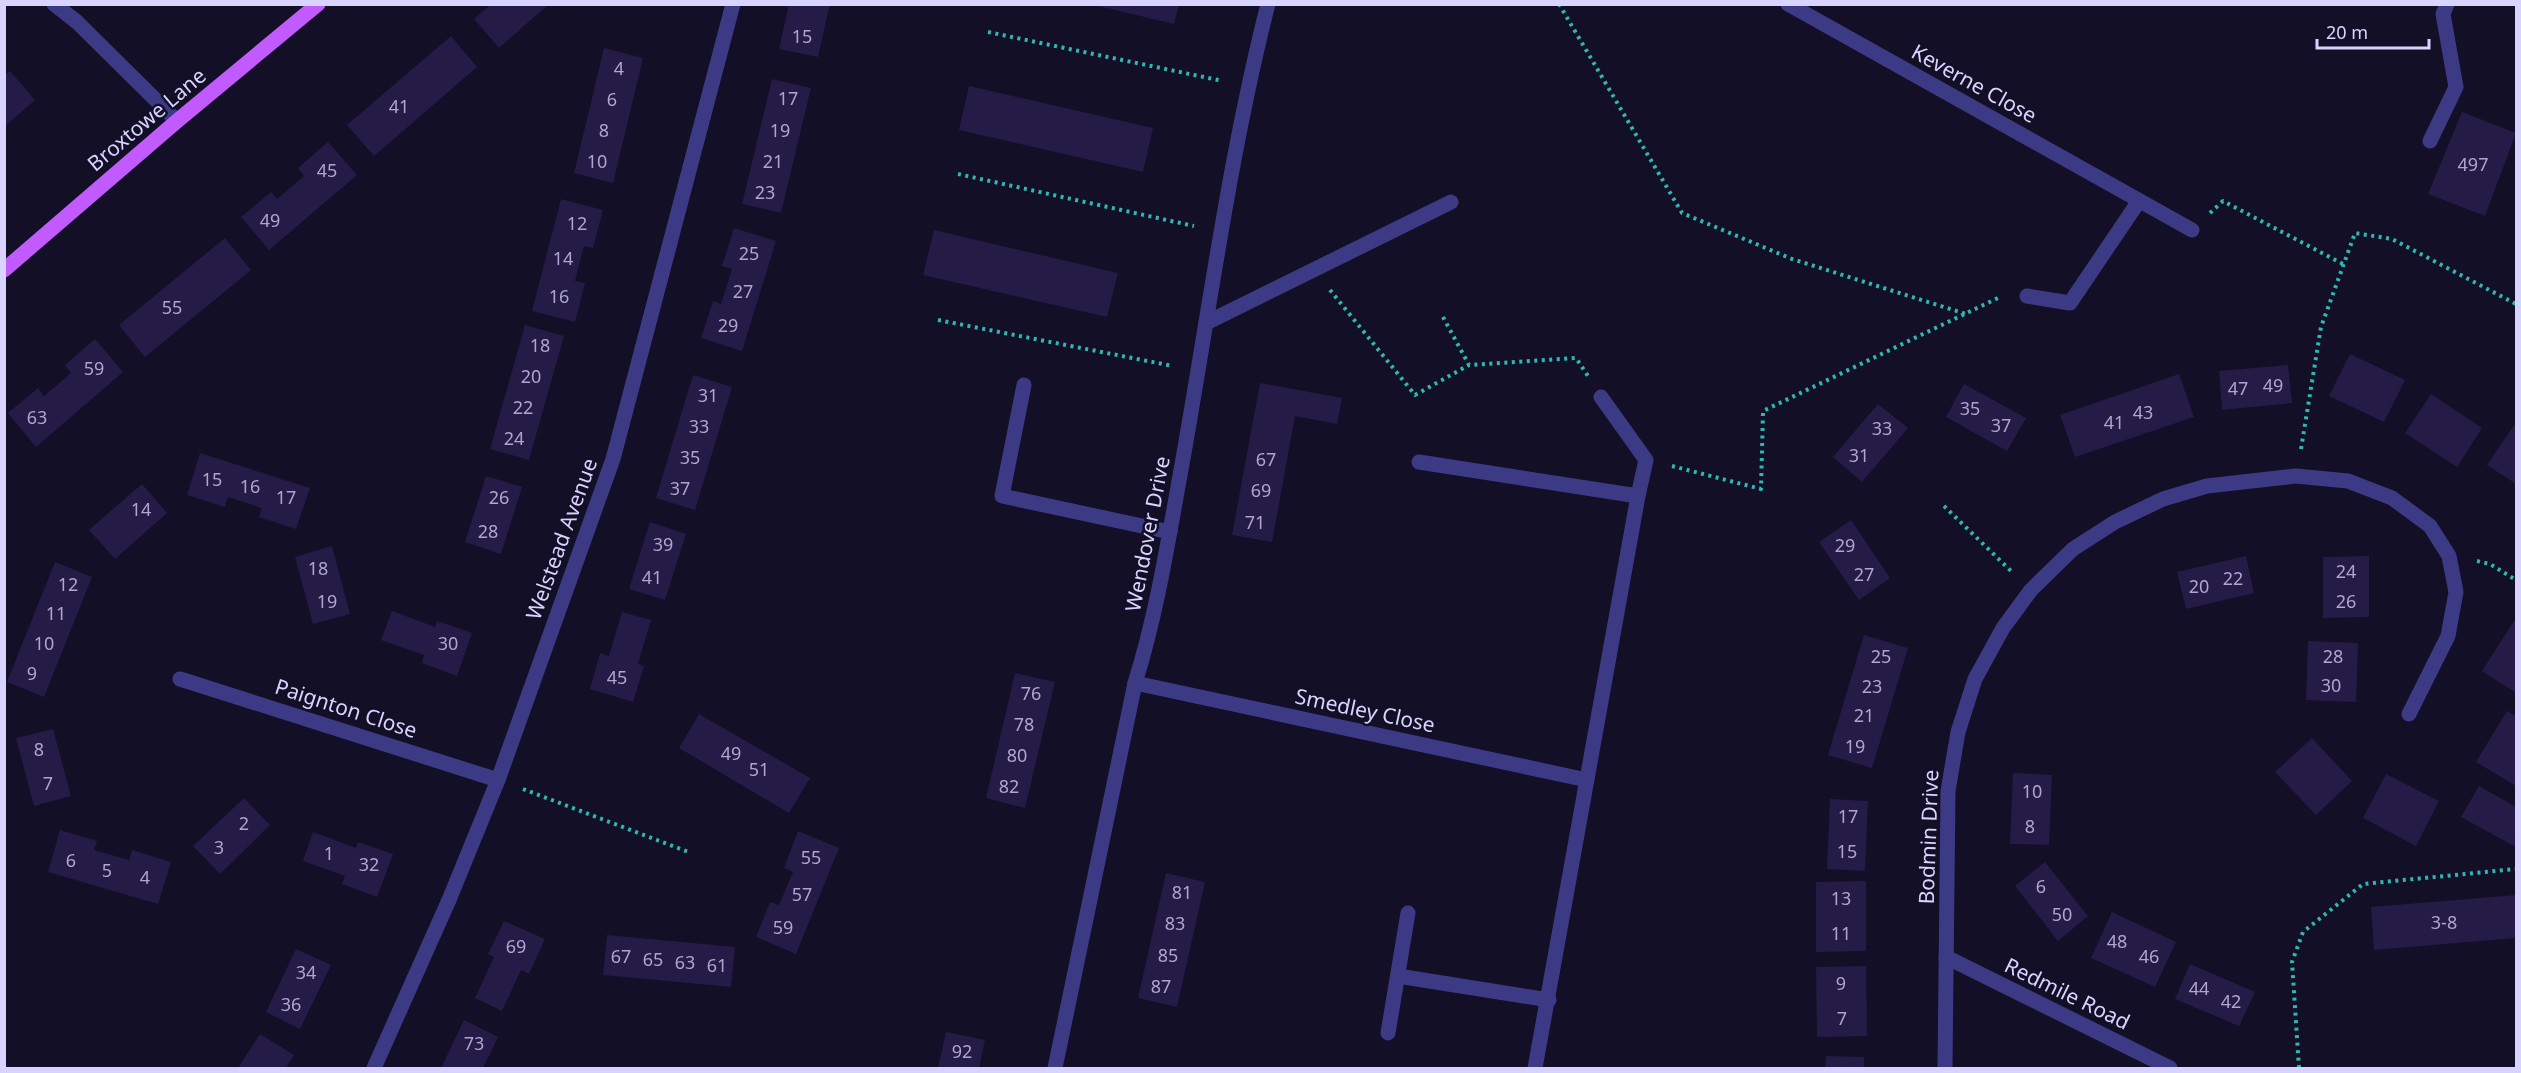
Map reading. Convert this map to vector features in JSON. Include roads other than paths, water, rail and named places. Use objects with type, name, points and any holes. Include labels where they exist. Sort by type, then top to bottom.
[{"type":"main road","name":"Broxtowe Lane","points":[[4,270],[177,121],[318,4]]},
{"type":"street","points":[[54,4],[77,22],[177,121]]},
{"type":"street","name":"Welstead Avenue","points":[[374,1068],[449,900],[498,780],[613,459],[733,4]]},
{"type":"street","name":"Wendover Drive","points":[[1055,1068],[1135,683],[1150,634],[1199,371],[1247,86],[1268,4]]},
{"type":"street","name":"Keverne Close","points":[[1788,4],[2192,230]]},
{"type":"street","points":[[2430,141],[2456,87],[2443,14],[2447,4]]},
{"type":"street","points":[[2027,296],[2070,303],[2139,201]]},
{"type":"street","points":[[1206,323],[1451,202]]},
{"type":"street","points":[[1024,385],[1002,496],[1170,532]]},
{"type":"street","points":[[1535,1068],[1646,460],[1601,397]]},
{"type":"street","points":[[1419,462],[1638,496]]},
{"type":"street","name":"Bodmin Drive","points":[[1945,1068],[1948,791],[1958,732],[1976,679],[2003,628],[2031,590],[2073,549],[2115,522],[2163,499],[2207,486],[2296,476],[2348,481],[2392,498],[2430,526],[2449,556],[2456,592],[2448,636],[2409,714]]},
{"type":"street","name":"Paignton Close","points":[[180,679],[498,780]]},
{"type":"street","name":"Smedley Close","points":[[1135,683],[1587,780]]},
{"type":"street","points":[[1388,1033],[1408,913]]},
{"type":"street","name":"Redmile Road","points":[[1946,957],[2170,1068]]},
{"type":"street","points":[[1398,976],[1549,1000]]}]
